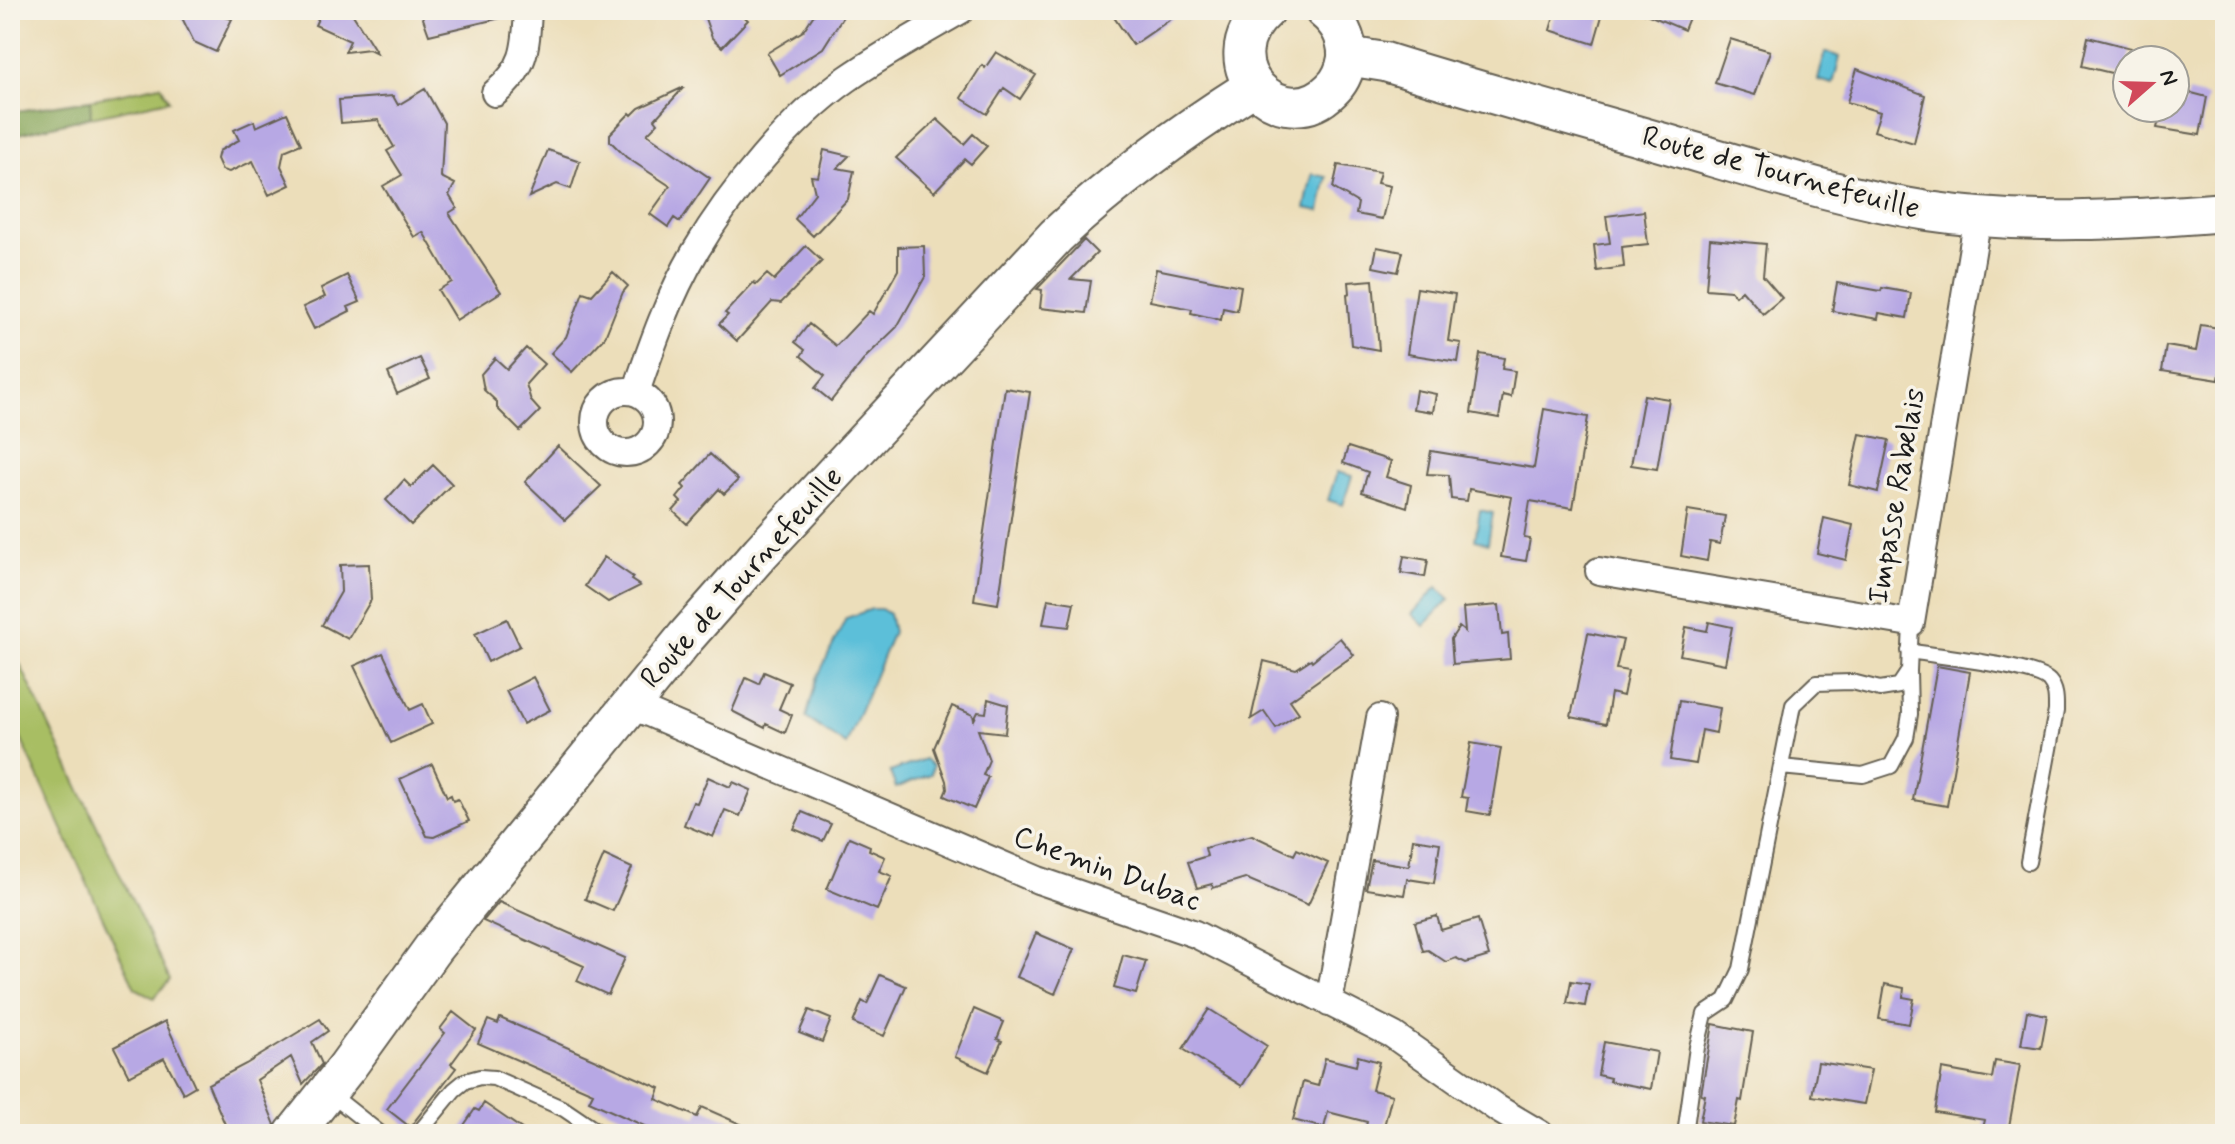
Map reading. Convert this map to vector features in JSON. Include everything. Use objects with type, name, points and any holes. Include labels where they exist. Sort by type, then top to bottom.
[{"type":"street","points":[[495,93],[511,81],[521,65],[528,10]]},
{"type":"street","points":[[636,392],[657,333],[694,253],[778,140],[845,81],[961,10]]},
{"type":"street","points":[[1260,12],[1248,29],[1243,48],[1247,75],[1264,96],[1277,102],[1308,104],[1333,89],[1341,77],[1347,56],[1341,29],[1324,10]]},
{"type":"street","name":"Route de Tournefeuille","points":[[1347,56],[1385,62],[1794,181],[1883,203],[1978,216],[2107,219],[2225,212]]},
{"type":"street","name":"Route de Tournefeuille","points":[[294,1134],[433,948],[630,705],[761,552],[1056,236],[1093,201],[1140,162],[1254,86]]},
{"type":"street","name":"Impasse Rabelais","points":[[1599,571],[1911,623],[1978,216]]},
{"type":"street","name":"Chemin Dubac","points":[[630,705],[1038,880],[1195,934],[1393,1035],[1498,1109],[1540,1134]]},
{"type":"street","points":[[1329,1003],[1380,718]]},
{"type":"lane","points":[[1781,767],[1863,775],[1891,766],[1906,738],[1910,714],[1911,623]]},
{"type":"lane","points":[[1909,651],[2029,671],[2049,681],[2056,694],[2056,711],[2028,862]]},
{"type":"lane","points":[[1685,1134],[1697,1047],[1705,1014],[1726,1000],[1741,969],[1793,705],[1816,683],[1852,682],[1880,689],[1899,686],[1909,671]]},
{"type":"lane","points":[[418,1134],[454,1090],[465,1081],[480,1077],[494,1078],[564,1109],[601,1134]]},
{"type":"lane","points":[[327,1092],[381,1134]]},
{"type":"green space","points":[[161,85],[169,100],[91,117],[90,100]]},
{"type":"green space","points":[[90,100],[91,117],[10,136],[10,112]]},
{"type":"green space","points":[[10,661],[20,664],[170,980],[154,998],[135,988],[10,715]]},
{"type":"water","points":[[1825,52],[1840,57],[1833,84],[1818,80]]},
{"type":"water","points":[[1312,174],[1327,177],[1320,211],[1305,208]]},
{"type":"water","points":[[1337,472],[1352,476],[1343,505],[1328,500]]},
{"type":"water","points":[[1480,510],[1493,513],[1488,543],[1475,540]]},
{"type":"water","points":[[1437,587],[1450,599],[1424,626],[1412,614]]},
{"type":"water","points":[[881,609],[889,614],[893,632],[846,745],[806,718],[817,678],[846,618]]},
{"type":"water","points":[[925,759],[933,766],[931,774],[896,788],[890,772]]},
{"type":"building","points":[[192,10],[210,10],[232,19],[216,52],[194,42],[181,16]]},
{"type":"building","points":[[322,10],[350,10],[377,53],[369,49],[345,52],[350,41],[315,25]]},
{"type":"building","points":[[420,10],[504,10],[505,17],[429,35]]},
{"type":"building","points":[[702,10],[737,10],[748,20],[722,47],[712,38]]},
{"type":"building","points":[[817,10],[847,10],[823,48],[780,75],[767,53],[803,31]]},
{"type":"building","points":[[1109,10],[1184,10],[1133,45]]},
{"type":"building","points":[[1556,10],[1583,10],[1602,16],[1594,44],[1550,30]]},
{"type":"building","points":[[1637,10],[1692,10],[1684,30]]},
{"type":"building","points":[[2088,37],[2115,44],[2111,44],[2111,73],[2082,66]]},
{"type":"building","points":[[1730,39],[1770,51],[1755,95],[1715,83]]},
{"type":"building","points":[[996,52],[1036,75],[1020,99],[1004,88],[987,114],[961,98],[982,65],[985,68]]},
{"type":"building","points":[[1857,69],[1925,95],[1914,143],[1874,131],[1880,112],[1847,102]]},
{"type":"building","points":[[684,87],[655,119],[658,123],[647,134],[710,178],[680,222],[674,218],[668,227],[650,214],[670,186],[626,157],[610,141],[610,134],[630,113],[632,115],[639,108]]},
{"type":"building","points":[[425,89],[444,123],[441,177],[455,184],[449,195],[457,208],[449,213],[501,292],[456,320],[438,290],[452,282],[423,232],[414,237],[383,186],[402,175],[387,151],[394,147],[378,120],[341,123],[339,100],[393,96],[398,105]]},
{"type":"building","points":[[2191,93],[2207,97],[2200,135],[2157,128],[2158,124],[2191,124]]},
{"type":"building","points":[[287,113],[301,144],[284,151],[281,166],[290,185],[269,195],[253,161],[229,172],[222,170],[217,159],[219,151],[239,140],[234,130],[254,121],[256,127]]},
{"type":"building","points":[[937,119],[964,144],[973,134],[987,146],[971,164],[965,159],[934,192],[896,158]]},
{"type":"building","points":[[548,150],[580,161],[571,189],[557,184],[529,197]]},
{"type":"building","points":[[824,150],[849,156],[837,168],[854,171],[848,199],[813,236],[795,219],[815,193],[811,176],[818,177]]},
{"type":"building","points":[[1338,165],[1380,172],[1377,183],[1390,186],[1382,219],[1356,214],[1358,203],[1333,188]]},
{"type":"building","points":[[1644,211],[1648,244],[1622,247],[1624,267],[1597,271],[1594,245],[1610,243],[1606,216]]},
{"type":"building","points":[[1710,239],[1766,244],[1763,276],[1782,298],[1763,314],[1742,290],[1735,296],[1731,291],[1706,289]]},
{"type":"building","points":[[1084,240],[1097,253],[1071,279],[1091,281],[1086,313],[1040,308],[1042,290],[1037,289]]},
{"type":"building","points":[[806,246],[822,261],[781,303],[772,302],[737,341],[719,324],[728,315],[725,313],[754,282],[756,285],[767,274],[774,280]]},
{"type":"building","points":[[924,246],[925,277],[897,327],[867,356],[831,401],[815,388],[825,376],[801,356],[805,350],[795,342],[809,324],[836,346],[869,311],[873,314],[898,270],[898,247]]},
{"type":"building","points":[[1377,247],[1403,252],[1398,272],[1373,267]]},
{"type":"building","points":[[1156,269],[1241,286],[1237,311],[1223,308],[1221,320],[1191,313],[1192,309],[1150,301]]},
{"type":"building","points":[[613,272],[628,286],[605,337],[572,372],[551,353],[566,337],[583,292],[592,295]]},
{"type":"building","points":[[347,275],[360,302],[348,307],[350,311],[314,329],[303,307],[325,297],[321,288]]},
{"type":"building","points":[[1373,280],[1379,350],[1351,345],[1349,282]]},
{"type":"building","points":[[1837,283],[1911,293],[1907,318],[1879,313],[1878,319],[1832,311]]},
{"type":"building","points":[[1417,288],[1455,294],[1448,341],[1461,343],[1458,362],[1407,354]]},
{"type":"building","points":[[2201,325],[2225,329],[2219,380],[2162,371],[2166,346],[2196,351]]},
{"type":"building","points":[[526,348],[544,364],[526,384],[531,401],[540,411],[520,431],[484,390],[481,374],[495,358],[507,369]]},
{"type":"building","points":[[1480,354],[1504,358],[1502,369],[1515,371],[1511,397],[1503,395],[1499,418],[1471,413]]},
{"type":"building","points":[[420,358],[430,379],[397,394],[388,373]]},
{"type":"building","points":[[1005,388],[1030,392],[998,604],[974,600]]},
{"type":"building","points":[[1416,390],[1436,394],[1433,412],[1413,409]]},
{"type":"building","points":[[1644,395],[1669,399],[1657,469],[1631,465]]},
{"type":"building","points":[[1544,409],[1588,417],[1573,508],[1530,501],[1524,538],[1530,539],[1526,561],[1501,557],[1512,497],[1469,489],[1467,501],[1451,499],[1449,475],[1427,474],[1431,451],[1534,468]]},
{"type":"building","points":[[1860,434],[1889,440],[1878,492],[1849,485]]},
{"type":"building","points":[[558,446],[601,486],[565,520],[525,482]]},
{"type":"building","points":[[1348,447],[1391,461],[1386,477],[1411,485],[1407,507],[1362,492],[1368,472],[1343,463]]},
{"type":"building","points":[[710,454],[738,480],[724,494],[719,489],[687,524],[673,511],[681,502],[677,498],[685,488],[682,485]]},
{"type":"building","points":[[433,465],[452,484],[411,525],[386,500],[404,480],[411,487]]},
{"type":"building","points":[[1688,510],[1725,516],[1720,544],[1710,542],[1707,561],[1681,556]]},
{"type":"building","points":[[1824,518],[1853,525],[1846,560],[1817,553]]},
{"type":"building","points":[[1404,556],[1428,560],[1425,577],[1401,573]]},
{"type":"building","points":[[604,557],[633,577],[631,580],[640,586],[608,602],[585,586]]},
{"type":"building","points":[[369,564],[371,600],[348,639],[322,625],[341,592],[340,565]]},
{"type":"building","points":[[1048,599],[1074,603],[1069,627],[1043,624]]},
{"type":"building","points":[[1499,605],[1502,635],[1508,634],[1510,659],[1453,664],[1451,639],[1459,627],[1465,632],[1463,608]]},
{"type":"building","points":[[507,619],[520,646],[488,662],[475,634]]},
{"type":"building","points":[[1709,622],[1732,627],[1725,664],[1680,655],[1686,627],[1707,631]]},
{"type":"building","points":[[1588,633],[1623,640],[1616,669],[1628,671],[1623,696],[1611,693],[1606,724],[1571,717]]},
{"type":"building","points":[[1340,638],[1354,655],[1290,700],[1299,713],[1276,728],[1264,711],[1251,719],[1264,661],[1296,669],[1312,661]]},
{"type":"building","points":[[383,653],[410,710],[423,704],[432,724],[391,743],[354,666]]},
{"type":"building","points":[[1937,666],[1970,672],[1947,806],[1913,800]]},
{"type":"building","points":[[764,672],[790,683],[779,709],[792,715],[785,733],[766,724],[765,728],[732,711],[746,678],[759,684]]},
{"type":"building","points":[[533,677],[550,710],[523,724],[506,691]]},
{"type":"building","points":[[988,699],[1008,705],[1005,733],[978,730],[989,760],[983,775],[988,777],[974,809],[944,796],[946,781],[934,748],[952,706],[973,715],[974,720],[978,712],[986,713]]},
{"type":"building","points":[[1679,701],[1720,708],[1716,733],[1702,730],[1696,764],[1670,760]]},
{"type":"building","points":[[1471,743],[1501,748],[1490,815],[1466,811],[1468,798],[1461,797]]},
{"type":"building","points":[[432,764],[447,797],[451,795],[453,801],[458,799],[469,821],[434,837],[427,836],[400,779]]},
{"type":"building","points":[[708,777],[730,787],[733,782],[751,790],[740,816],[725,810],[713,837],[684,825]]},
{"type":"building","points":[[802,812],[831,824],[823,841],[794,829]]},
{"type":"building","points":[[1252,835],[1294,855],[1297,849],[1328,863],[1308,905],[1245,878],[1213,888],[1212,884],[1197,888],[1188,862],[1207,856],[1205,848]]},
{"type":"building","points":[[849,837],[885,857],[879,871],[892,876],[877,910],[827,889]]},
{"type":"building","points":[[1413,839],[1440,843],[1434,883],[1407,879],[1404,895],[1366,889],[1372,860],[1409,866]]},
{"type":"building","points":[[604,855],[632,868],[613,911],[585,899]]},
{"type":"building","points":[[499,902],[625,958],[608,995],[577,981],[584,966],[483,921]]},
{"type":"building","points":[[1437,916],[1441,930],[1478,919],[1489,956],[1466,963],[1456,958],[1446,962],[1428,950],[1423,951],[1415,922]]},
{"type":"building","points":[[1036,933],[1074,949],[1055,994],[1017,977]]},
{"type":"building","points":[[1123,955],[1146,961],[1136,994],[1114,988]]},
{"type":"building","points":[[880,975],[906,986],[884,1036],[853,1023],[862,1001],[867,1004]]},
{"type":"building","points":[[1571,981],[1589,984],[1585,1006],[1567,1003]]},
{"type":"building","points":[[1885,984],[1904,988],[1903,997],[1914,999],[1909,1024],[1879,1019]]},
{"type":"building","points":[[974,1009],[1004,1022],[997,1039],[1002,1041],[988,1072],[955,1057]]},
{"type":"building","points":[[1209,1009],[1267,1046],[1242,1086],[1183,1049]]},
{"type":"building","points":[[809,1010],[831,1019],[822,1042],[799,1033]]},
{"type":"building","points":[[2027,1011],[2047,1015],[2041,1048],[2021,1045]]},
{"type":"building","points":[[453,1012],[476,1030],[451,1064],[456,1068],[410,1127],[387,1109],[445,1033],[440,1029]]},
{"type":"building","points":[[500,1018],[660,1088],[656,1099],[697,1117],[702,1107],[763,1134],[662,1134],[589,1101],[593,1093],[478,1043],[488,1020],[498,1024]]},
{"type":"building","points":[[320,1019],[328,1031],[312,1042],[322,1064],[303,1084],[291,1057],[257,1080],[275,1125],[267,1134],[229,1134],[208,1084]]},
{"type":"building","points":[[165,1021],[195,1086],[183,1093],[164,1058],[129,1076],[114,1047]]},
{"type":"building","points":[[1713,1024],[1753,1032],[1742,1101],[1739,1100],[1734,1126],[1700,1121],[1705,1095],[1701,1094]]},
{"type":"building","points":[[1604,1042],[1657,1052],[1651,1089],[1609,1081],[1610,1078],[1598,1075]]},
{"type":"building","points":[[1358,1056],[1379,1062],[1372,1090],[1392,1095],[1382,1134],[1364,1134],[1367,1122],[1328,1112],[1324,1128],[1293,1120],[1303,1082],[1318,1086],[1325,1058],[1356,1066]]},
{"type":"building","points":[[1995,1061],[2020,1065],[2008,1132],[1983,1128],[1985,1120],[1935,1112],[1942,1069],[1992,1078]]},
{"type":"building","points":[[1818,1062],[1871,1070],[1864,1104],[1812,1096]]},
{"type":"building","points":[[484,1103],[529,1134],[458,1134],[475,1109],[479,1111]]}]
